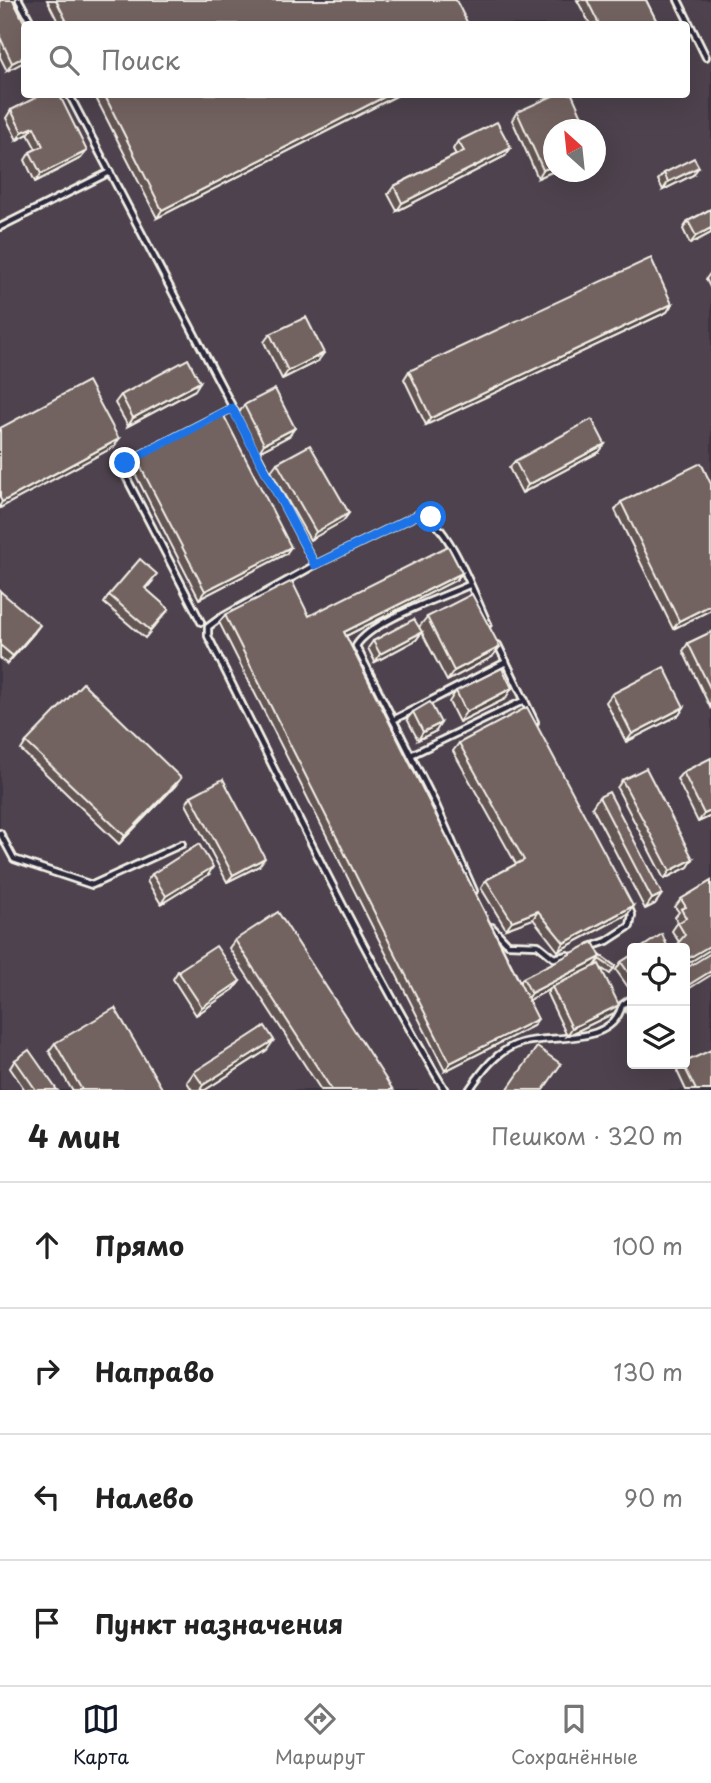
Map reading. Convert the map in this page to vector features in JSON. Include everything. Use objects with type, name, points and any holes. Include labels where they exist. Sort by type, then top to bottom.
[{"type":"lane","points":[[19,0],[30,21]]},
{"type":"lane","points":[[678,0],[688,21]]},
{"type":"lane","points":[[690,24],[706,57]]},
{"type":"lane","points":[[71,98],[315,565]]},
{"type":"lane","points":[[0,227],[110,172]]},
{"type":"lane","points":[[201,622],[122,468],[125,463],[232,408]]},
{"type":"lane","points":[[445,1090],[411,1033],[296,813],[208,636],[208,628],[220,618],[315,565],[421,513],[431,517],[448,541],[489,627]]},
{"type":"lane","points":[[469,585],[387,622],[362,636],[356,646],[411,755],[477,897]]},
{"type":"lane","points":[[495,639],[536,724]]},
{"type":"lane","points":[[393,720],[506,663]]},
{"type":"lane","points":[[411,755],[525,700]]},
{"type":"lane","points":[[0,833],[15,859],[92,885],[182,844]]},
{"type":"lane","points":[[586,949],[607,941],[630,926],[632,915],[626,904]]},
{"type":"lane","points":[[488,919],[494,930],[508,944],[538,945],[554,958],[576,953]]},
{"type":"lane","points":[[469,1090],[488,1062],[520,1043],[575,1038],[603,1029],[620,1016],[622,1005],[627,1002]]},
{"type":"shaded area","points":[[0,0],[711,0],[711,1090],[0,1090]]},
{"type":"building","points":[[0,0],[13,0],[24,21],[21,21],[21,58],[12,63],[0,37]]},
{"type":"building","points":[[56,0],[456,0],[466,21],[66,21]]},
{"type":"building","points":[[587,0],[646,0],[656,21],[598,21]]},
{"type":"building","points":[[35,98],[61,98],[87,151],[41,174],[30,152],[43,146],[34,127],[22,132],[11,110]]},
{"type":"building","points":[[106,98],[382,98],[162,210]]},
{"type":"building","points":[[548,98],[574,98],[583,119],[543,119],[543,170],[517,112]]},
{"type":"building","points":[[497,122],[511,148],[402,203],[394,186],[464,151],[458,141]]},
{"type":"building","points":[[694,158],[699,167],[668,182],[664,173]]},
{"type":"building","points":[[711,209],[711,228],[696,236],[688,221]]},
{"type":"building","points":[[651,258],[672,304],[431,418],[409,371]]},
{"type":"building","points":[[306,317],[324,353],[288,371],[270,334]]},
{"type":"building","points":[[188,359],[200,382],[133,418],[121,395]]},
{"type":"building","points":[[88,381],[119,439],[2,502],[0,428]]},
{"type":"building","points":[[275,389],[295,428],[264,444],[244,405]]},
{"type":"building","points":[[223,414],[291,547],[205,591],[136,458]]},
{"type":"building","points":[[592,419],[605,444],[528,485],[515,461]]},
{"type":"building","points":[[310,445],[349,513],[316,532],[277,463]]},
{"type":"building","points":[[701,463],[711,484],[711,605],[679,621],[621,502]]},
{"type":"building","points":[[448,546],[462,573],[344,632],[538,1019],[450,1063],[225,615],[292,581],[309,616]]},
{"type":"building","points":[[140,559],[157,574],[145,588],[169,609],[150,630],[109,595]]},
{"type":"building","points":[[0,591],[40,625],[13,656],[0,645]]},
{"type":"building","points":[[472,594],[500,647],[454,671],[427,617]]},
{"type":"building","points":[[414,619],[422,632],[380,654],[373,641]]},
{"type":"building","points":[[711,632],[711,690],[688,643]]},
{"type":"building","points":[[664,667],[684,707],[632,734],[612,694]]},
{"type":"building","points":[[502,668],[512,688],[466,712],[456,691]]},
{"type":"building","points":[[83,683],[181,778],[125,836],[26,742]]},
{"type":"building","points":[[430,702],[441,723],[423,732],[413,712]]},
{"type":"building","points":[[527,707],[633,906],[564,943],[538,911],[512,921],[486,880],[524,860],[459,743]]},
{"type":"building","points":[[711,758],[711,811],[704,814],[683,772]]},
{"type":"building","points":[[646,768],[693,859],[670,871],[622,780]]},
{"type":"building","points":[[223,779],[265,858],[233,875],[191,796]]},
{"type":"building","points":[[609,792],[662,894],[652,899],[599,797]]},
{"type":"building","points":[[199,844],[213,867],[166,896],[152,874]]},
{"type":"building","points":[[711,881],[711,945],[690,957],[690,943],[678,943],[685,935],[678,923],[686,918],[681,909],[686,907],[681,899]]},
{"type":"building","points":[[278,912],[393,1090],[332,1090],[235,940]]},
{"type":"building","points":[[662,934],[666,943],[648,943]]},
{"type":"building","points":[[593,942],[601,957],[531,993],[523,978]]},
{"type":"building","points":[[216,946],[240,981],[202,1007],[178,971]]},
{"type":"building","points":[[711,953],[711,971],[690,984],[690,966]]},
{"type":"building","points":[[600,955],[615,966],[614,969],[599,959]]},
{"type":"building","points":[[627,958],[627,971],[621,962]]},
{"type":"building","points":[[599,964],[619,1005],[572,1028],[552,987]]},
{"type":"building","points":[[115,1008],[163,1090],[82,1090],[55,1043]]},
{"type":"building","points":[[265,1026],[274,1040],[203,1085],[194,1072]]},
{"type":"building","points":[[537,1047],[561,1064],[543,1090],[507,1090]]},
{"type":"building","points":[[29,1050],[57,1090],[36,1090],[15,1060]]},
{"type":"building","points":[[711,1050],[711,1090],[696,1090],[686,1069],[690,1069],[690,1060]]},
{"type":"route","points":[[125,463],[232,408],[315,565],[421,513],[431,517]]}]
